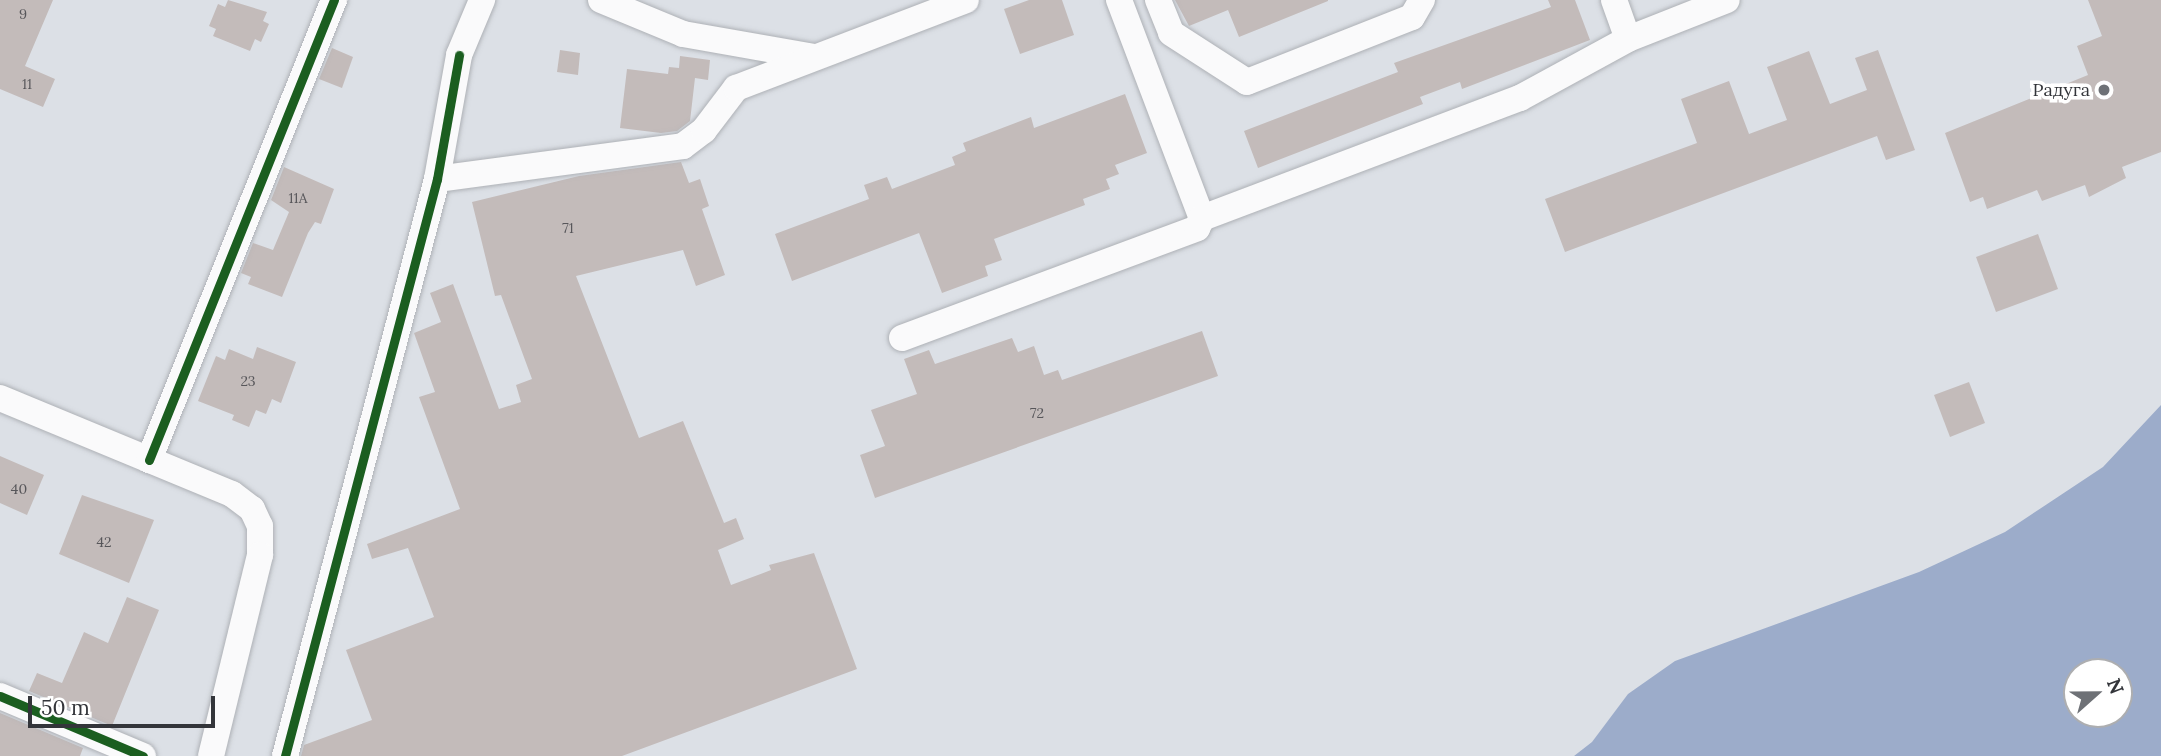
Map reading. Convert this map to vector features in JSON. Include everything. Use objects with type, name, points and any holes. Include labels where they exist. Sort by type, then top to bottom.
[{"type":"street","points":[[149,460],[334,0]]},
{"type":"street","points":[[285,756],[437,179],[459,55],[482,0]]},
{"type":"street","points":[[601,0],[683,34],[813,57]]},
{"type":"street","points":[[437,179],[683,146],[704,130],[722,100],[736,88],[966,0]]},
{"type":"street","points":[[1119,0],[1202,218]]},
{"type":"street","points":[[1158,0],[1171,33],[1247,82],[1412,17],[1422,0]]},
{"type":"street","points":[[1614,0],[1629,39]]},
{"type":"street","points":[[902,338],[1197,228],[1202,218],[1520,99],[1629,39],[1727,0]]},
{"type":"street","points":[[0,398],[232,494],[252,509],[260,526],[260,555],[211,756]]},
{"type":"street","points":[[0,696],[143,756]]},
{"type":"water","points":[[2161,405],[2161,756],[1574,756],[1592,742],[1628,694],[1675,661],[1919,572],[2005,532],[2103,467]]},
{"type":"building","points":[[0,0],[53,0],[25,66],[55,79],[43,107],[0,89]]},
{"type":"building","points":[[228,0],[267,12],[263,21],[269,24],[261,42],[255,39],[250,51],[213,36],[216,29],[209,26],[218,4],[225,7]]},
{"type":"building","points":[[1029,0],[1062,0],[1074,35],[1020,54],[1004,9]]},
{"type":"building","points":[[1175,0],[1328,1],[1239,37],[1228,10],[1189,26]]},
{"type":"building","points":[[1548,0],[1575,0],[1590,40],[1462,89],[1460,82],[1420,97],[1423,104],[1258,168],[1244,131],[1398,72],[1394,63],[1551,7]]},
{"type":"building","name":"Радуга","points":[[2088,0],[2161,0],[2161,152],[2122,167],[2126,178],[2089,197],[2085,185],[2042,201],[2037,190],[1987,209],[1983,197],[1970,202],[1945,133],[2088,75],[2077,46],[2102,36]]},
{"type":"building","points":[[332,48],[353,57],[342,88],[319,79]]},
{"type":"building","points":[[560,50],[580,53],[578,75],[557,72]]},
{"type":"building","points":[[1878,50],[1915,150],[1886,160],[1877,136],[1565,252],[1545,199],[1697,143],[1681,99],[1729,81],[1749,134],[1787,120],[1767,67],[1809,51],[1830,104],[1867,90],[1855,58]]},
{"type":"building","points":[[680,56],[710,60],[708,80],[695,78],[690,121],[677,131],[661,133],[620,128],[627,69],[668,74],[669,67],[679,68]]},
{"type":"building","points":[[1125,94],[1147,153],[1115,165],[1119,174],[1106,179],[1110,189],[1083,199],[1085,205],[994,239],[1002,260],[985,266],[988,276],[942,293],[919,233],[792,281],[775,234],[869,199],[864,185],[887,177],[892,189],[955,165],[952,157],[966,151],[963,143],[1031,117],[1034,128]]},
{"type":"building","points":[[681,162],[689,183],[700,179],[709,206],[702,209],[725,275],[696,286],[683,250],[576,276],[639,438],[683,421],[724,523],[736,518],[744,539],[718,550],[731,585],[771,570],[769,565],[814,553],[857,669],[622,756],[301,756],[304,745],[372,720],[346,650],[434,617],[408,548],[372,559],[367,544],[460,509],[419,397],[435,392],[414,333],[441,322],[430,293],[453,284],[499,409],[521,402],[516,385],[532,379],[501,295],[495,296],[472,202],[579,176]]},
{"type":"building","points":[[284,167],[334,189],[321,224],[315,222],[308,233],[282,297],[248,284],[251,277],[241,273],[253,243],[273,250],[289,212],[271,200]]},
{"type":"building","points":[[2038,234],[2058,289],[1996,312],[1976,257]]},
{"type":"building","points":[[1202,331],[1218,376],[875,498],[860,455],[885,446],[871,410],[917,394],[904,359],[929,350],[935,364],[1012,338],[1018,352],[1034,346],[1044,375],[1058,370],[1062,380]]},
{"type":"building","points":[[257,347],[296,362],[281,403],[272,399],[266,414],[256,410],[249,427],[232,420],[234,415],[198,401],[216,356],[225,360],[229,349],[253,359]]},
{"type":"building","points":[[1969,382],[1985,423],[1950,437],[1934,395]]},
{"type":"building","points":[[0,456],[44,475],[27,515],[0,503]]},
{"type":"building","points":[[82,495],[154,520],[129,583],[59,554]]},
{"type":"building","points":[[127,597],[159,610],[112,726],[29,691],[37,673],[62,683],[84,632],[108,643]]},
{"type":"building","points":[[0,713],[83,748],[80,756],[0,756]]},
{"type":"cycle path","points":[[149,460],[334,0]]},
{"type":"cycle path","points":[[285,756],[437,179],[459,55]]},
{"type":"cycle path","points":[[0,696],[143,756]]},
{"type":"place","name":"Радуга","points":[[2104,90]]}]
